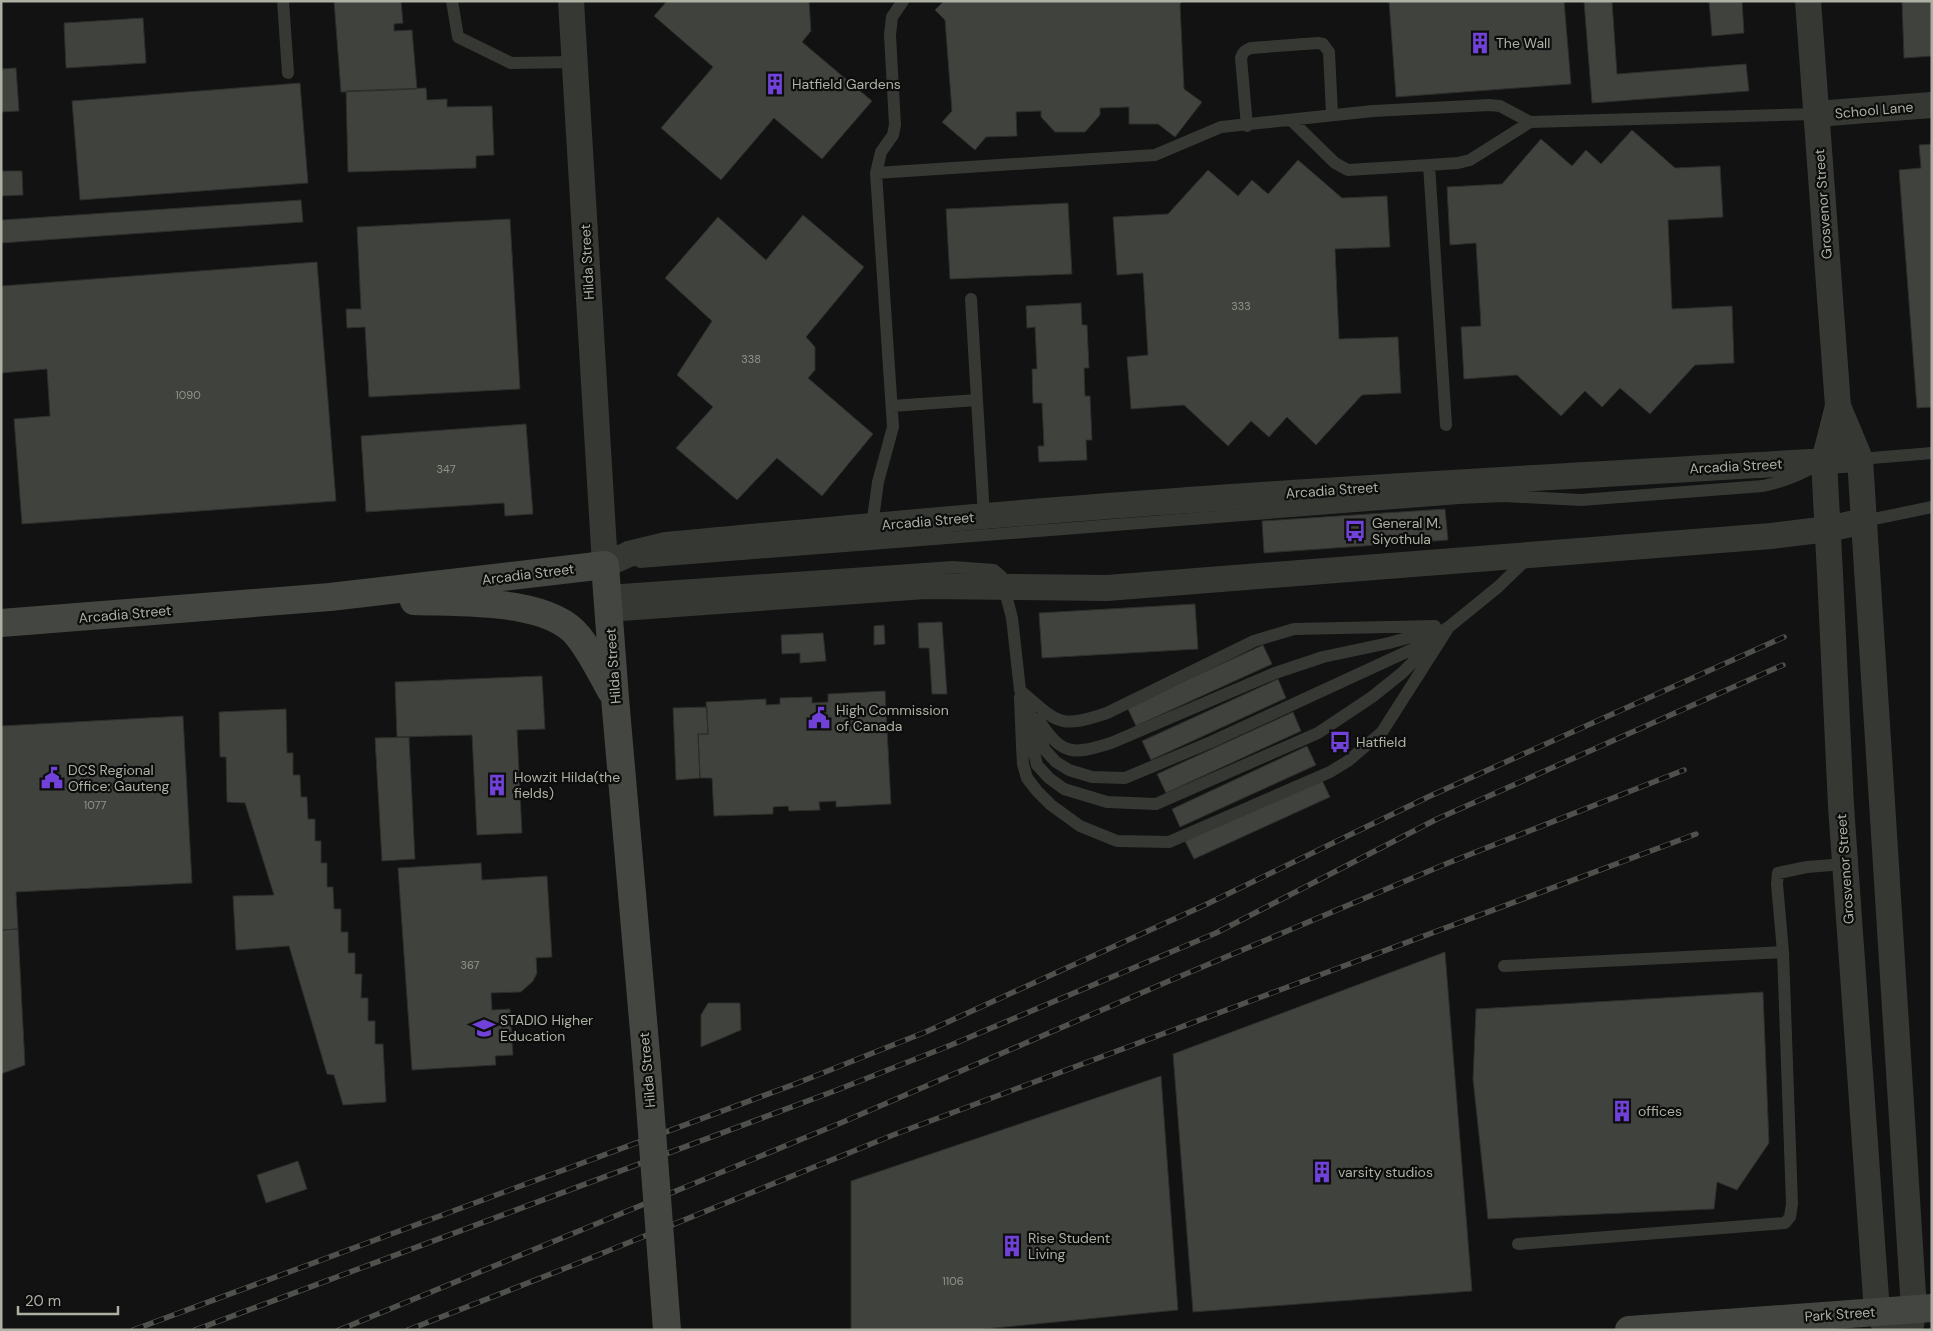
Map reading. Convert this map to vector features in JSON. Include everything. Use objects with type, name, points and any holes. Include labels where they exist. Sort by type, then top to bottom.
[{"type":"street","name":"Hilda Street","points":[[571,1],[615,698],[668,1330]]},
{"type":"street","name":"Grosvenor Street","points":[[1808,1],[1838,406],[1860,459],[1918,1316]]},
{"type":"street","name":"School Lane","points":[[1816,114],[1932,105]]},
{"type":"street","name":"Grosvenor Street","points":[[1838,406],[1824,461],[1841,806],[1882,1321]]},
{"type":"street","name":"Arcadia Street","points":[[607,588],[629,554],[666,545],[1121,505],[1499,479],[1860,459]]},
{"type":"street","name":"Arcadia Street","points":[[1,624],[330,597],[607,588],[1005,586],[1107,588],[1771,536],[1828,529],[1864,521]]},
{"type":"street","points":[[330,597],[498,604],[524,608],[562,622],[578,635],[615,698]]},
{"type":"street","name":"Park Street","points":[[1629,1330],[1882,1321],[1918,1316]]},
{"type":"lane","points":[[283,1],[288,73]]},
{"type":"lane","points":[[452,1],[458,37],[512,63],[575,62]]},
{"type":"lane","points":[[872,526],[878,482],[891,436],[892,406],[876,174],[882,152],[893,135],[895,125],[890,35],[892,17],[903,1]]},
{"type":"lane","points":[[1247,126],[1241,58],[1242,53],[1246,49],[1251,48],[1323,44],[1329,52],[1332,114]]},
{"type":"lane","points":[[876,174],[1155,155],[1221,127],[1247,126],[1374,110],[1489,105],[1500,106],[1530,122],[1816,114]]},
{"type":"lane","points":[[1292,121],[1335,163],[1348,170],[1458,163],[1470,160],[1530,122]]},
{"type":"lane","points":[[1429,165],[1446,425]]},
{"type":"lane","points":[[971,299],[984,516]]},
{"type":"lane","points":[[892,406],[977,400]]},
{"type":"lane","points":[[1860,459],[1932,453]]},
{"type":"lane","points":[[607,588],[1459,498],[1502,496],[1581,500],[1763,486],[1798,476],[1824,461]]},
{"type":"lane","points":[[1864,521],[1932,507]]},
{"type":"lane","points":[[1020,690],[1037,765],[1049,778],[1064,788],[1107,802],[1156,804],[1318,733],[1372,697],[1402,673],[1450,626],[1498,587],[1532,555]]},
{"type":"lane","points":[[1005,586],[1012,618],[1020,690],[1023,764],[1027,778],[1051,805],[1080,826],[1117,841],[1169,842],[1330,772],[1348,761],[1382,732],[1450,626]]},
{"type":"lane","points":[[1020,690],[1045,750],[1056,762],[1070,770],[1092,777],[1126,778],[1211,742],[1415,648],[1450,626]]},
{"type":"lane","points":[[1020,690],[1054,719],[1068,722],[1107,713],[1254,641],[1294,629],[1450,626]]},
{"type":"lane","points":[[1020,690],[1050,737],[1060,747],[1076,751],[1092,749],[1137,733],[1275,673],[1322,657],[1389,643],[1450,626]]},
{"type":"lane","points":[[1518,1244],[1785,1223],[1790,1216],[1792,1204],[1783,952],[1777,884],[1778,872],[1807,867],[1845,864]]},
{"type":"lane","points":[[1504,966],[1783,952]]},
{"type":"building","points":[[334,1],[401,1],[403,23],[394,24],[394,31],[412,30],[417,89],[341,92]]},
{"type":"building","name":"Hatfield Gardens","points":[[667,1],[809,1],[811,31],[802,42],[872,101],[822,159],[774,118],[721,180],[661,128],[713,67],[654,16]]},
{"type":"building","points":[[944,1],[1183,1],[1180,4],[1184,89],[1202,102],[1175,137],[1158,124],[1129,124],[1129,107],[1100,108],[1100,115],[1085,132],[1055,132],[1041,117],[1041,111],[1016,112],[1017,136],[986,137],[975,150],[942,122],[952,111],[945,20],[935,10]]},
{"type":"building","name":"The Wall","points":[[1389,1],[1564,1],[1571,84],[1396,97]]},
{"type":"building","points":[[1584,1],[1612,1],[1617,74],[1746,64],[1749,91],[1592,103]]},
{"type":"building","points":[[1709,1],[1742,1],[1744,33],[1712,36]]},
{"type":"building","points":[[1902,1],[1932,1],[1932,56],[1904,58]]},
{"type":"building","points":[[143,18],[146,63],[66,68],[64,23]]},
{"type":"building","points":[[16,68],[19,111],[1,112],[1,69]]},
{"type":"building","points":[[300,83],[308,183],[80,200],[72,101]]},
{"type":"building","points":[[426,88],[427,100],[447,99],[447,107],[492,106],[494,155],[476,156],[476,168],[348,172],[346,91]]},
{"type":"building","points":[[1632,130],[1675,168],[1720,166],[1723,217],[1668,220],[1672,309],[1732,306],[1734,363],[1695,365],[1650,414],[1620,388],[1602,407],[1585,391],[1561,416],[1517,375],[1464,379],[1461,327],[1481,326],[1476,243],[1450,245],[1447,187],[1502,184],[1541,139],[1572,166],[1586,150],[1601,164]]},
{"type":"building","points":[[1932,144],[1932,407],[1917,408],[1899,170],[1921,168],[1919,145]]},
{"type":"building","points":[[1298,160],[1342,198],[1387,196],[1390,247],[1335,249],[1339,339],[1398,337],[1401,393],[1362,395],[1316,445],[1287,417],[1269,437],[1251,421],[1228,446],[1184,405],[1131,409],[1127,357],[1148,355],[1143,273],[1117,275],[1113,217],[1168,214],[1208,170],[1238,196],[1252,180],[1268,194]]},
{"type":"building","points":[[1,171],[22,171],[23,195],[1,196]]},
{"type":"building","points":[[301,200],[303,222],[1,243],[1,220]]},
{"type":"building","points":[[1068,203],[1072,274],[950,279],[946,209]]},
{"type":"building","points":[[803,215],[864,267],[806,337],[815,347],[815,370],[808,378],[873,434],[822,496],[777,458],[737,500],[676,448],[713,407],[677,375],[712,321],[665,278],[718,217],[766,260]]},
{"type":"building","points":[[510,219],[520,389],[369,397],[365,327],[347,328],[346,309],[361,309],[357,227]]},
{"type":"building","points":[[317,262],[336,501],[22,524],[14,419],[50,416],[47,369],[1,373],[1,286]]},
{"type":"building","points":[[1081,303],[1082,325],[1087,325],[1089,368],[1084,368],[1085,396],[1090,396],[1092,440],[1086,440],[1087,460],[1039,462],[1038,446],[1044,446],[1042,403],[1033,403],[1032,369],[1037,369],[1035,327],[1027,328],[1026,306]]},
{"type":"building","points":[[526,424],[533,514],[505,516],[504,503],[366,512],[361,436]]},
{"type":"building","name":"General M. Siyothula","points":[[1445,509],[1448,540],[1264,553],[1262,521]]},
{"type":"building","points":[[1195,604],[1198,649],[1042,658],[1039,613]]},
{"type":"building","points":[[942,622],[947,694],[932,694],[929,648],[919,648],[918,623]]},
{"type":"building","points":[[884,625],[885,644],[874,645],[874,626]]},
{"type":"building","points":[[823,633],[826,661],[800,663],[800,653],[782,654],[781,635]]},
{"type":"building","points":[[1263,645],[1272,664],[1136,726],[1127,707]]},
{"type":"building","name":"Howzit Hilda(the fields)","points":[[542,676],[545,729],[517,730],[522,833],[477,835],[472,735],[397,737],[395,682]]},
{"type":"building","points":[[1278,679],[1286,698],[1151,760],[1142,741]]},
{"type":"building","points":[[885,691],[891,804],[836,807],[836,801],[819,802],[820,810],[789,811],[788,806],[773,807],[773,814],[714,816],[712,778],[700,778],[698,734],[708,734],[706,702],[766,699],[766,705],[780,704],[780,698],[812,697],[812,703],[828,702],[828,694]]},
{"type":"building","points":[[707,707],[708,734],[698,734],[700,778],[676,780],[673,708]]},
{"type":"building","points":[[286,709],[287,753],[293,753],[293,775],[300,775],[301,797],[307,797],[308,819],[315,819],[315,841],[321,841],[321,863],[327,863],[327,887],[333,887],[334,909],[341,909],[341,932],[348,932],[348,953],[355,953],[355,974],[362,974],[361,998],[368,998],[368,1021],[375,1021],[375,1044],[383,1044],[386,1102],[343,1105],[334,1075],[327,1074],[289,946],[236,950],[233,896],[274,895],[245,803],[227,802],[226,757],[220,757],[219,712]]},
{"type":"building","points":[[1293,712],[1301,731],[1166,793],[1157,774]]},
{"type":"building","points":[[183,716],[192,883],[16,892],[18,929],[1,930],[1,726]]},
{"type":"building","points":[[409,737],[415,859],[382,861],[375,738]]},
{"type":"building","points":[[1307,746],[1316,765],[1180,827],[1172,809]]},
{"type":"building","points":[[1321,778],[1330,797],[1194,859],[1185,841]]},
{"type":"building","points":[[481,863],[482,880],[547,876],[552,957],[536,958],[537,973],[533,981],[521,992],[491,993],[492,1010],[510,1009],[513,1055],[495,1056],[496,1065],[412,1070],[398,868]]},
{"type":"building","points":[[18,929],[25,1065],[1,1074],[1,930]]},
{"type":"building","name":"varsity studios","points":[[1445,952],[1472,1291],[1193,1312],[1173,1054]]},
{"type":"building","name":"offices","points":[[1763,992],[1769,1143],[1737,1190],[1717,1182],[1714,1209],[1488,1219],[1473,1079],[1476,1009]]},
{"type":"building","points":[[708,1003],[740,1003],[741,1030],[701,1047],[701,1015]]},
{"type":"building","name":"Rise Student Living","points":[[1161,1076],[1178,1310],[975,1330],[851,1330],[851,1181]]},
{"type":"building","points":[[298,1161],[307,1189],[266,1203],[257,1175]]},
{"type":"railway","points":[[133,1330],[795,1084],[928,1031],[1205,905],[1430,796],[1784,637]]},
{"type":"railway","points":[[195,1330],[837,1090],[951,1045],[1216,933],[1437,819],[1783,665]]},
{"type":"railway","points":[[339,1330],[843,1122],[1448,863],[1684,770]]},
{"type":"railway","points":[[408,1330],[893,1135],[1696,834]]},
{"type":"place","name":"The Wall","points":[[1480,43]]},
{"type":"place","name":"Hatfield Gardens","points":[[775,84]]},
{"type":"place","name":"General M. Siyothula","points":[[1355,531]]},
{"type":"place","name":"High Commission of Canada","points":[[819,718]]},
{"type":"place","name":"Hatfield","points":[[1340,742]]},
{"type":"place","name":"DCS Regional Office: Gauteng","points":[[52,778]]},
{"type":"place","name":"Howzit Hilda(the fields)","points":[[497,785]]},
{"type":"place","name":"STADIO Higher Education","points":[[484,1028]]},
{"type":"place","name":"offices","points":[[1622,1111]]},
{"type":"place","name":"varsity studios","points":[[1322,1172]]},
{"type":"place","name":"Rise Student Living","points":[[1012,1246]]}]
